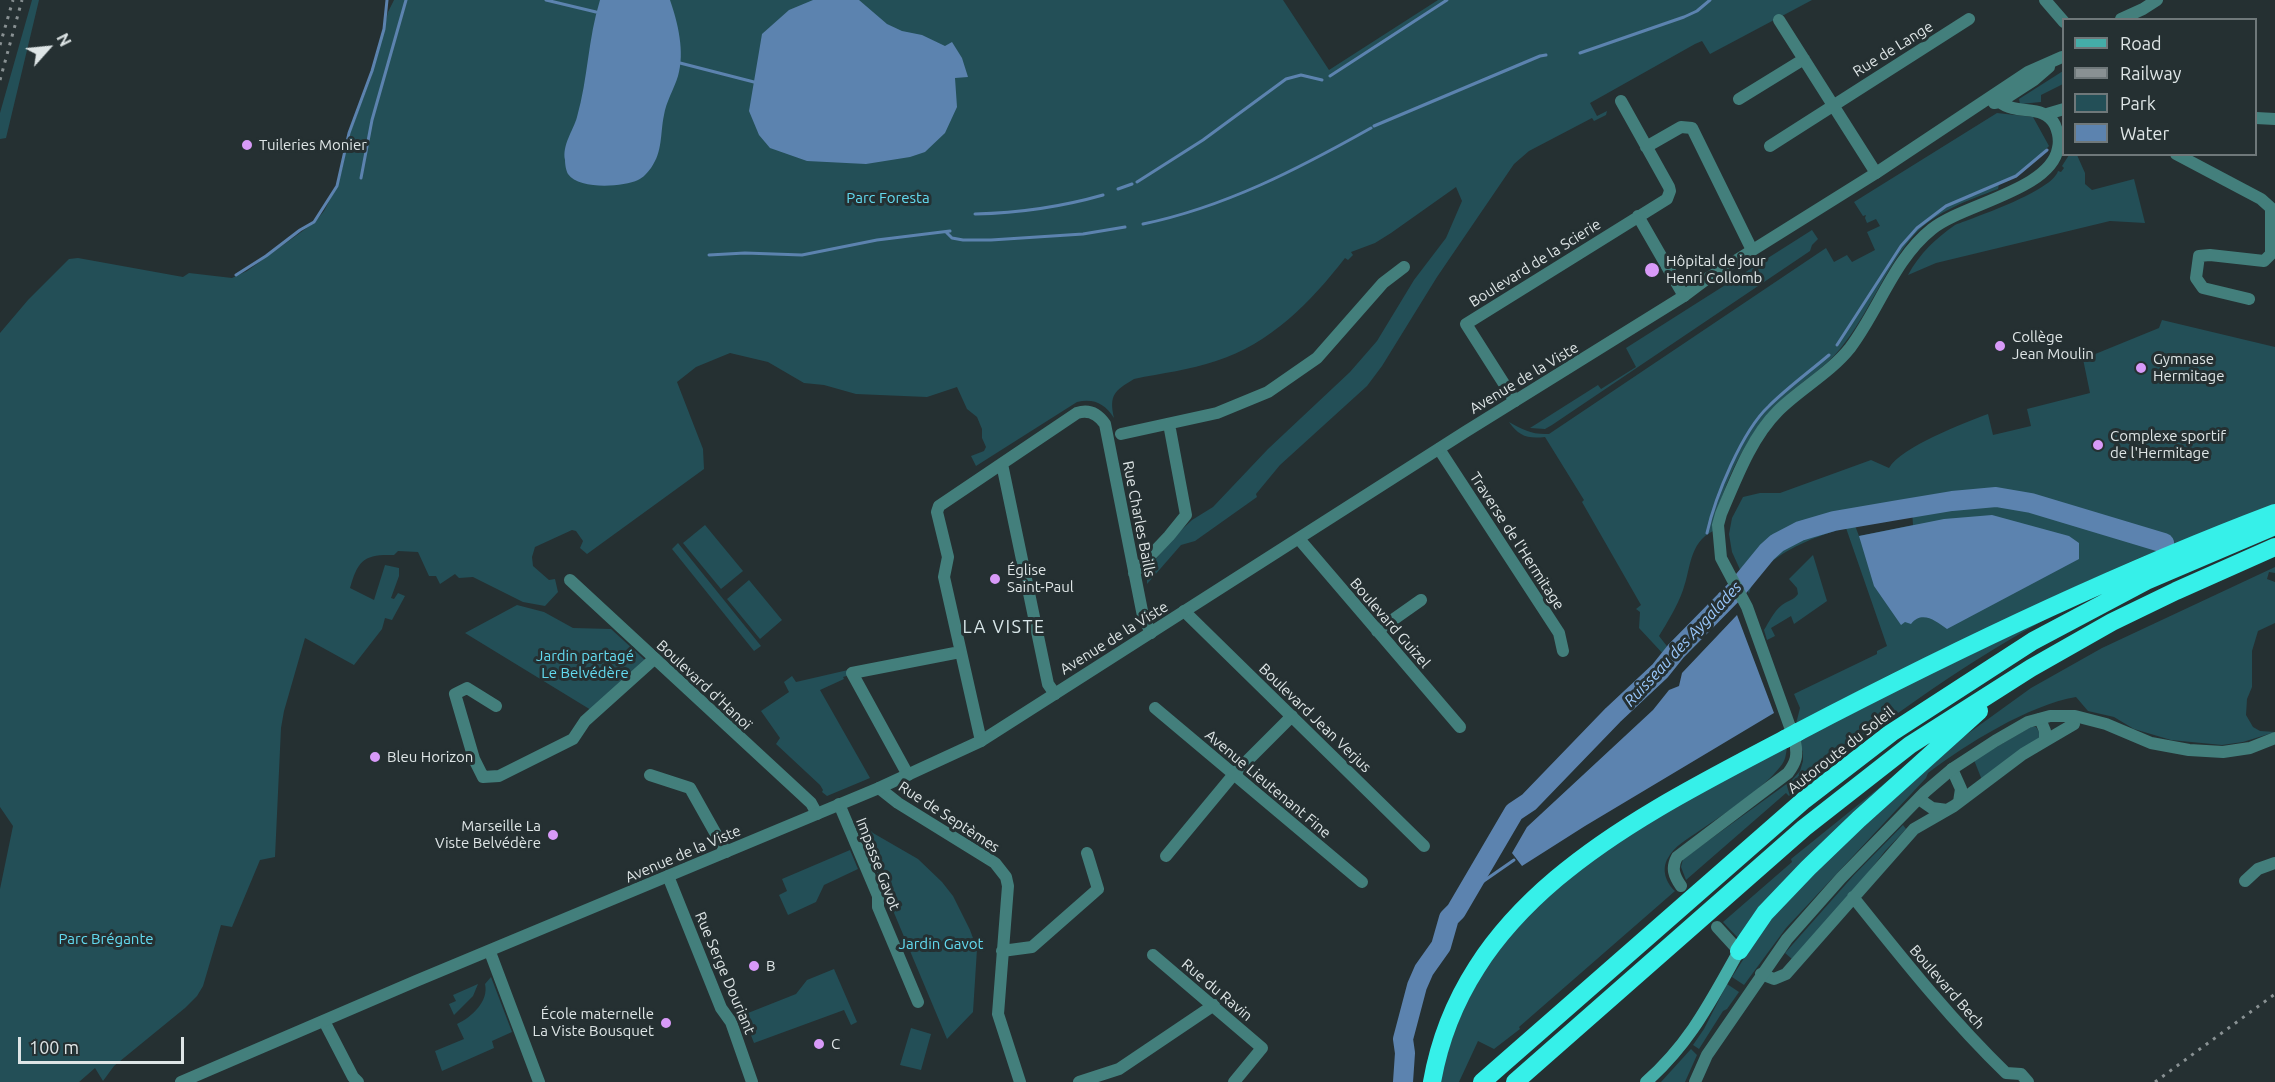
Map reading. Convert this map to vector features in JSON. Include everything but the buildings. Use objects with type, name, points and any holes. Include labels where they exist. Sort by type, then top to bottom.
[{"type":"highway","points":[[1432,1082],[1438,1050],[1452,1013],[1478,963],[1512,920],[1543,889],[1588,852],[1635,822],[1792,735],[1971,644],[2114,578],[2275,513]]},
{"type":"highway","name":"Autoroute du Soleil","points":[[1482,1082],[1804,800],[1891,733],[1987,668],[2032,641],[2146,581],[2275,526]]},
{"type":"highway","points":[[1515,1082],[1796,835],[1854,787],[1932,730],[2051,656],[2112,622],[2275,548]]},
{"type":"highway","points":[[1739,951],[1765,913],[1808,868],[1866,812],[2015,679]]},
{"type":"main road","points":[[1646,1082],[1685,1043],[1739,951]]},
{"type":"street","points":[[2045,0],[2062,20]]},
{"type":"street","points":[[2121,18],[2144,0]]},
{"type":"street","points":[[2122,18],[2157,0]]},
{"type":"street","name":"Rue de Lange","points":[[1770,146],[1969,19]]},
{"type":"street","points":[[1779,20],[1876,173]]},
{"type":"street","points":[[1975,107],[2028,72],[2062,56]]},
{"type":"street","points":[[2000,102],[2034,80],[2062,57]]},
{"type":"street","points":[[1739,99],[1804,59]]},
{"type":"street","points":[[2000,102],[2002,93],[2010,84]]},
{"type":"street","name":"Boulevard de la Scierie","points":[[1515,401],[1466,324],[1666,199],[1670,191],[1621,101]]},
{"type":"street","points":[[2000,102],[2011,109],[2047,114],[2062,109]]},
{"type":"street","name":"Avenue de la Viste","points":[[181,1082],[416,981],[879,788],[981,741],[1684,296],[1975,107],[2000,102]]},
{"type":"street","points":[[1681,886],[1674,876],[1673,869],[1677,857],[1788,773],[1796,763],[1797,755],[1757,634],[1721,558],[1719,525],[1730,493],[1760,433],[1778,411],[1848,350],[1904,259],[1920,239],[1946,219],[2031,181],[2050,166],[2059,141],[2055,125],[2047,114]]},
{"type":"street","points":[[2257,118],[2275,119]]},
{"type":"street","points":[[1646,147],[1681,127],[1692,128],[1752,250]]},
{"type":"street","points":[[2180,156],[2261,199],[2271,208],[2271,254],[2264,261],[2210,255],[2199,256],[2196,278],[2203,288],[2248,299]]},
{"type":"street","points":[[1638,216],[1684,296]]},
{"type":"street","points":[[1121,434],[1232,408],[1268,392],[1288,380],[1329,346],[1383,284],[1404,267]]},
{"type":"street","name":"Rue Charles Baills","points":[[1002,464],[1073,414],[1086,411],[1094,413],[1102,420],[1107,430],[1143,616],[1151,633]]},
{"type":"street","points":[[1134,573],[1186,515],[1169,424]]},
{"type":"street","name":"Traverse de l'Hermitage","points":[[1439,449],[1559,633],[1563,651]]},
{"type":"street","points":[[981,741],[944,577],[948,557],[937,512],[943,502],[1002,464],[1048,684],[1054,694]]},
{"type":"street","name":"Boulevard Guizel","points":[[1299,539],[1460,727]]},
{"type":"street","name":"Boulevard d'Hanoï","points":[[570,580],[811,803],[817,814]]},
{"type":"street","points":[[1377,631],[1420,600]]},
{"type":"street","name":"Boulevard Jean Verjus","points":[[1184,611],[1424,846]]},
{"type":"street","points":[[908,775],[852,673],[960,652]]},
{"type":"street","points":[[496,706],[467,688],[455,694],[474,759],[483,777],[499,776],[573,739],[585,721],[654,659]]},
{"type":"street","name":"Avenue Lieutenant Fine","points":[[1155,708],[1362,882]]},
{"type":"street","points":[[1695,1082],[1707,1055],[1761,974],[1787,939],[1841,878],[1952,769],[2028,722],[2050,716],[2075,716],[2106,724],[2151,743],[2189,750],[2223,752],[2250,748],[2275,738]]},
{"type":"street","points":[[1166,856],[1234,774],[1292,717]]},
{"type":"street","points":[[2040,719],[2045,731],[2045,741]]},
{"type":"street","points":[[1761,974],[1774,979],[1786,974],[1914,829],[1953,806],[2023,754],[2074,724]]},
{"type":"street","points":[[1952,769],[1961,789],[1953,806]]},
{"type":"street","points":[[650,775],[690,788],[726,852]]},
{"type":"street","name":"Rue de Septèmes","points":[[879,788],[898,803],[995,863],[1006,877],[1008,886],[998,1014],[1020,1082]]},
{"type":"street","points":[[1919,799],[1932,808],[1953,806]]},
{"type":"street","name":"Impasse Gavot","points":[[839,804],[878,896],[878,907],[918,1002]]},
{"type":"street","points":[[1002,951],[1032,947],[1098,889],[1087,853]]},
{"type":"street","points":[[2245,881],[2258,869],[2275,863]]},
{"type":"street","name":"Rue Serge Douriant","points":[[668,876],[721,1008],[741,1046],[741,1056],[752,1082]]},
{"type":"street","name":"Boulevard Bech","points":[[1853,897],[1922,984],[1957,1023],[2006,1073],[2021,1074],[2028,1082]]},
{"type":"street","points":[[1717,927],[1739,951]]},
{"type":"street","points":[[490,952],[539,1082]]},
{"type":"street","name":"Rue du Ravin","points":[[1154,955],[1262,1048],[1234,1082]]},
{"type":"street","points":[[1079,1082],[1119,1069],[1214,1005]]},
{"type":"street","points":[[324,1021],[353,1077],[358,1082]]},
{"type":"green space","points":[[32,0],[39,0],[6,138],[0,139],[0,113]]},
{"type":"green space","name":"Parc Foresta","points":[[394,0],[1283,0],[1329,70],[1438,0],[1812,0],[1710,54],[1702,41],[1695,44],[1590,103],[1597,116],[1607,111],[1606,115],[1594,121],[1592,118],[1529,151],[1514,164],[1437,277],[1382,366],[1367,386],[1280,465],[1256,494],[1257,497],[1195,541],[1181,545],[1147,584],[1147,570],[1172,539],[1192,520],[1213,507],[1268,449],[1350,372],[1377,341],[1414,280],[1446,238],[1462,201],[1456,187],[1375,243],[1351,252],[1353,255],[1348,260],[1345,258],[1288,320],[1254,344],[1206,364],[1134,379],[1115,394],[1112,404],[1114,418],[1098,403],[1077,402],[976,466],[971,456],[984,451],[986,447],[982,438],[982,429],[977,417],[967,409],[957,387],[927,397],[856,394],[824,385],[804,383],[768,362],[730,353],[696,367],[677,382],[703,449],[704,469],[587,554],[580,548],[583,541],[576,531],[572,530],[535,547],[532,557],[533,566],[549,580],[555,579],[558,592],[545,606],[523,602],[473,577],[459,578],[455,574],[440,584],[436,576],[429,576],[418,552],[398,551],[394,555],[369,558],[356,571],[350,588],[374,600],[385,565],[399,568],[399,576],[391,598],[394,599],[398,593],[405,596],[392,620],[385,618],[382,629],[354,665],[305,638],[281,728],[275,857],[260,860],[232,927],[221,925],[203,986],[197,996],[114,1066],[103,1081],[95,1068],[79,1082],[0,1082],[0,889],[13,826],[0,807],[0,333],[28,300],[69,259],[78,258],[183,277],[189,273],[232,278],[247,271],[315,222],[324,211],[339,182],[350,133],[371,78],[388,12]]},
{"type":"green space","points":[[2062,72],[2062,84],[2041,95],[2041,102],[2020,104],[2019,99]]},
{"type":"green space","points":[[1997,113],[2033,117],[2049,146],[2026,169],[1999,184],[1998,189],[1964,202],[1932,219],[1914,235],[1903,248],[1860,321],[1840,349],[1785,397],[1759,425],[1738,458],[1723,494],[1713,531],[1699,542],[1695,549],[1681,596],[1659,636],[1670,650],[1666,657],[1639,628],[1640,612],[1636,609],[1641,605],[1582,502],[1584,500],[1545,437],[1524,436],[1516,431],[1509,422],[1532,432],[1549,434],[1826,248],[1834,262],[1847,255],[1852,262],[1875,250],[1867,232],[1880,226],[1876,219],[1867,223],[1866,215],[1863,216],[1854,202]]},
{"type":"green space","points":[[2068,156],[2077,156],[2085,173],[2085,184],[2092,190],[2134,179],[2145,223],[2110,221],[1936,263],[1908,275],[1923,253],[1955,225],[2029,195],[2053,179],[2058,171],[2061,172],[2064,168],[2062,166]]},
{"type":"green space","points":[[1812,230],[1818,239],[1810,251],[1552,425],[1545,429],[1530,428],[1598,385],[1601,389],[1636,367],[1626,348]]},
{"type":"green space","points":[[2162,320],[2275,347],[2275,505],[2139,558],[2083,583],[1889,675],[1796,724],[1800,708],[1794,694],[1877,654],[1877,651],[1887,646],[1846,528],[1803,543],[1775,559],[1754,581],[1749,594],[1746,587],[1774,553],[1787,543],[1810,534],[1854,523],[1859,536],[1913,525],[1912,510],[1971,502],[2003,503],[2051,513],[2086,523],[2087,527],[2139,544],[2146,541],[2162,546],[2165,539],[2045,501],[1996,494],[1971,494],[1811,524],[1774,541],[1742,574],[1732,552],[1729,534],[1732,518],[1743,497],[1760,493],[1780,493],[1871,460],[1889,468],[1906,452],[1919,444],[1988,414],[1993,435],[2031,426],[2027,409],[2090,393],[2083,359],[2159,328]]},
{"type":"green space","points":[[705,525],[743,571],[721,589],[683,543]]},
{"type":"green space","points":[[678,543],[761,646],[754,651],[672,549]]},
{"type":"green space","points":[[1813,555],[1827,601],[1794,624],[1791,616],[1771,628],[1775,636],[1767,640],[1764,630],[1772,617],[1779,607],[1798,594],[1797,588],[1789,579]]},
{"type":"green space","points":[[2275,567],[2275,573],[2269,572],[2267,579],[2275,582],[2275,623],[2258,631],[2252,651],[2252,687],[2247,699],[2246,715],[2253,727],[2260,731],[2275,732],[2243,742],[2222,745],[2171,740],[2134,729],[2114,717],[2088,711],[2076,697],[2038,708],[1979,738],[1928,773],[1926,778],[1786,928],[1744,985],[1732,977],[1762,930],[1814,872],[1959,740],[2031,688],[2102,648]]},
{"type":"green space","points":[[749,580],[782,620],[760,639],[727,599]]},
{"type":"green space","name":"Jardin partagé Le Belvédère","points":[[517,605],[544,612],[573,628],[611,629],[646,661],[591,710],[465,633]]},
{"type":"green space","points":[[2046,619],[1946,680],[1882,725],[1789,796],[1786,793],[1686,880],[1681,867],[1683,859],[1792,780],[1800,771],[1803,752],[1798,741],[1862,706]]},
{"type":"green space","points":[[848,670],[850,675],[820,690],[870,778],[827,796],[822,792],[820,785],[776,744],[780,738],[761,711],[789,692],[784,682],[792,676],[796,682]]},
{"type":"green space","points":[[2031,727],[2036,727],[2041,735],[2038,740],[1982,780],[1974,760]]},
{"type":"green space","points":[[1787,746],[1782,764],[1772,776],[1753,793],[1674,850],[1666,862],[1665,871],[1669,884],[1675,891],[1519,1027],[1520,1029],[1494,1049],[1478,1041],[1459,1082],[1440,1082],[1460,1018],[1490,963],[1528,916],[1572,875],[1621,840],[1674,807]]},
{"type":"green space","points":[[1890,779],[1738,938],[1723,922],[1792,862],[1791,859]]},
{"type":"green space","name":"Jardin Gavot","points":[[858,819],[873,833],[918,859],[942,882],[953,896],[970,930],[977,949],[973,1012],[947,1039],[855,820]]},
{"type":"green space","points":[[1903,825],[1906,829],[1885,851],[1847,900],[1792,959],[1785,953],[1854,875]]},
{"type":"green space","points":[[850,850],[858,869],[824,885],[816,902],[788,915],[779,895],[787,891],[782,879]]},
{"type":"green space","points":[[834,969],[857,1022],[851,1025],[844,1010],[754,1043],[743,1015],[796,994],[807,980]]},
{"type":"green space","points":[[491,977],[512,1032],[492,1041],[494,1048],[442,1071],[435,1051],[464,1039],[457,1024],[478,1008],[486,990],[485,984]]},
{"type":"green space","points":[[478,984],[473,996],[454,1015],[449,1004],[456,1001],[453,995]]},
{"type":"green space","points":[[1727,984],[1739,992],[1723,1011],[1699,1049],[1693,1045],[1704,1029]]},
{"type":"green space","points":[[911,1028],[931,1034],[921,1070],[900,1065]]},
{"type":"green space","points":[[1691,1049],[1697,1055],[1685,1082],[1661,1082]]},
{"type":"water","points":[[600,0],[670,0],[681,47],[678,76],[665,110],[655,162],[640,179],[601,186],[581,183],[568,174],[564,154],[581,103]]},
{"type":"water","points":[[813,0],[859,0],[887,24],[902,31],[922,35],[945,46],[952,42],[962,58],[968,77],[955,78],[957,107],[945,133],[925,152],[910,157],[866,164],[807,161],[770,148],[759,135],[749,111],[762,34],[789,10]]},
{"type":"water","points":[[1992,515],[2069,536],[2079,543],[2079,559],[1947,629],[1934,620],[1924,617],[1911,624],[1905,622],[1901,625],[1874,586],[1859,536],[1944,519]]},
{"type":"water","points":[[1737,615],[1774,713],[1522,866],[1512,853],[1527,827],[1653,710],[1669,690],[1679,686],[1682,673]]},
{"type":"waterway","points":[[236,275],[314,222],[337,186],[349,133],[372,71],[384,29],[387,0]]},
{"type":"waterway","points":[[361,178],[372,120],[406,0]]},
{"type":"waterway","points":[[546,0],[596,12]]},
{"type":"waterway","points":[[1330,76],[1447,0]]},
{"type":"waterway","points":[[1580,53],[1684,17],[1697,11],[1710,0]]},
{"type":"waterway","points":[[1374,126],[1546,55]]},
{"type":"waterway","points":[[680,63],[754,82]]},
{"type":"waterway","points":[[1137,182],[1203,140],[1286,79],[1301,75],[1322,80]]},
{"type":"waterway","points":[[1143,224],[1203,208],[1232,197],[1288,172],[1371,128]]},
{"type":"waterway","points":[[1837,345],[1901,246],[1917,228],[1946,206],[2016,176],[2047,150]]},
{"type":"waterway","points":[[1118,189],[1132,184]]},
{"type":"waterway","points":[[975,214],[1040,209],[1103,195]]},
{"type":"waterway","points":[[946,232],[952,238],[963,240],[991,240],[1083,234],[1125,227]]},
{"type":"waterway","points":[[709,255],[745,253],[802,255],[877,240],[950,231]]},
{"type":"waterway","points":[[1707,533],[1716,501],[1749,431],[1776,399],[1829,355]]},
{"type":"waterway","name":"Ruisseau des Aygalades","points":[[1403,1082],[1405,1053],[1403,1039],[1417,986],[1424,970],[1441,946],[1449,918],[1456,911],[1514,812],[1529,802],[1613,715],[1660,671],[1777,543],[1800,531],[1834,521],[1952,501],[1996,497],[2031,503],[2164,543]]},
{"type":"waterway","points":[[1720,594],[1722,604]]},
{"type":"waterway","points":[[1465,894],[1514,860]]},
{"type":"railway","points":[[0,45],[13,0]]},
{"type":"railway","points":[[0,80],[22,0]]},
{"type":"railway","points":[[2155,1082],[2275,994]]},
{"type":"place","name":"Tuileries Monier","points":[[247,145]]},
{"type":"place","name":"Hôpital de jour Henri Collomb","points":[[1652,270]]},
{"type":"place","name":"Collège Jean Moulin","points":[[2000,346]]},
{"type":"place","name":"Gymnase Hermitage","points":[[2141,368]]},
{"type":"place","name":"Complexe sportif de l'Hermitage","points":[[2098,445]]},
{"type":"place","name":"Église Saint-Paul","points":[[995,579]]},
{"type":"place","name":"Bleu Horizon","points":[[375,757]]},
{"type":"place","name":"Marseille La Viste Belvédère","points":[[553,835]]},
{"type":"place","name":"B","points":[[754,966]]},
{"type":"place","name":"École maternelle La Viste Bousquet","points":[[666,1023]]},
{"type":"place","name":"C","points":[[819,1044]]},
{"type":"district","name":"LA VISTE","points":[[1004,627]]},
{"type":"park label","name":"Parc Brégante","points":[[106,939]]}]
